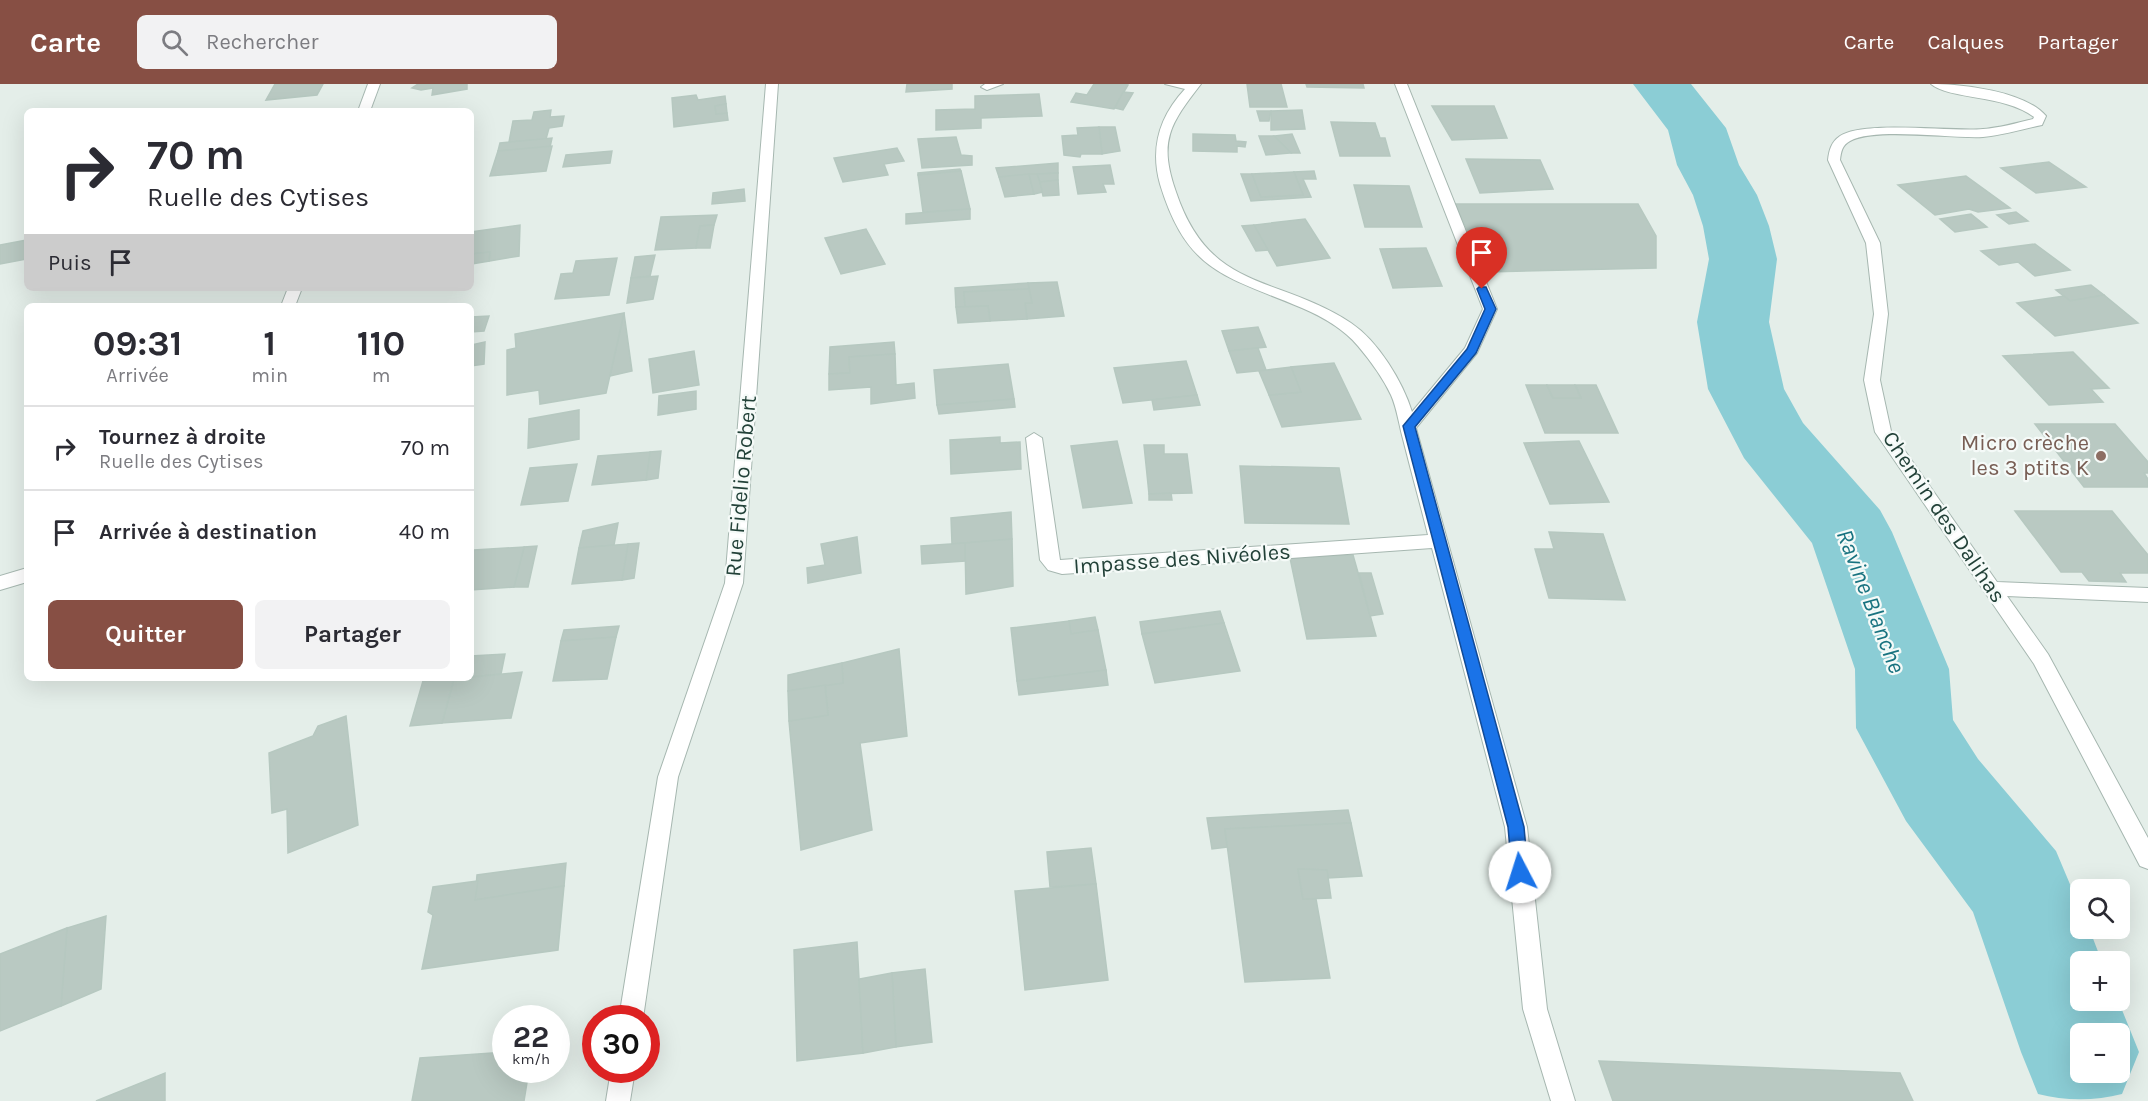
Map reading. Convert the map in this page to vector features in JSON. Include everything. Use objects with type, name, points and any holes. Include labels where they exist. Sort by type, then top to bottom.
[{"type":"street","points":[[365,108],[374,84]]},
{"type":"street","name":"Rue Fidelio Robert","points":[[633,1005],[668,777],[734,583],[772,84]]},
{"type":"street","points":[[1171,84],[1194,85]]},
{"type":"street","points":[[1401,84],[1490,309],[1472,350],[1409,426]]},
{"type":"street","name":"Chemin des Dalihas","points":[[1937,84],[2019,103],[2033,109],[2040,116],[2038,122],[1983,133],[1859,134],[1844,140],[1835,148],[1834,160],[1873,243],[1881,314],[1872,380],[1883,432],[2041,659],[2148,860]]},
{"type":"street","points":[[1194,85],[1166,122],[1161,141],[1161,162],[1169,196],[1184,232],[1201,255],[1216,266],[1316,310],[1347,328],[1373,351],[1399,395],[1516,827],[1535,1009],[1563,1101]]},
{"type":"street","name":"Impasse des Nivéoles","points":[[1034,438],[1049,560],[1054,565],[1062,567],[1440,541]]},
{"type":"street","points":[[0,583],[24,576]]},
{"type":"street","points":[[1992,589],[2148,595]]},
{"type":"street","points":[[618,1101],[621,1083]]},
{"type":"building","points":[[275,84],[323,84],[317,95],[266,100]]},
{"type":"building","points":[[418,84],[467,84],[467,89],[432,95],[433,88],[421,90],[412,88]]},
{"type":"building","points":[[907,84],[952,84],[952,89],[906,92]]},
{"type":"building","points":[[1094,84],[1128,85],[1114,109],[1071,102],[1076,93],[1087,95]]},
{"type":"building","points":[[1247,84],[1281,84],[1287,107],[1250,107]]},
{"type":"building","points":[[1306,84],[1363,84],[1364,88],[1307,87]]},
{"type":"building","points":[[1123,92],[1133,93],[1123,110],[1115,108]]},
{"type":"building","points":[[1039,94],[1042,116],[981,118],[981,128],[936,130],[936,110],[975,109],[975,96]]},
{"type":"building","points":[[696,95],[698,100],[725,96],[726,104],[715,106],[716,114],[727,113],[728,120],[674,127],[672,98]]},
{"type":"building","points":[[726,104],[727,113],[716,114],[715,106]]},
{"type":"building","points":[[1432,106],[1494,106],[1507,138],[1452,140]]},
{"type":"building","points":[[551,110],[550,117],[564,116],[562,126],[549,128],[546,139],[509,142],[513,121],[532,120],[534,112]]},
{"type":"building","points":[[1302,110],[1305,129],[1271,130],[1271,111]]},
{"type":"building","points":[[1257,111],[1271,111],[1269,121],[1260,121]]},
{"type":"building","points":[[1331,122],[1375,123],[1380,138],[1385,138],[1390,156],[1340,156]]},
{"type":"building","points":[[1099,127],[1115,127],[1120,151],[1102,154]]},
{"type":"building","points":[[1099,127],[1102,154],[1081,154],[1080,157],[1064,155],[1062,136],[1078,135],[1077,128]]},
{"type":"building","points":[[1193,134],[1235,135],[1236,141],[1246,142],[1245,147],[1237,146],[1237,152],[1193,151]]},
{"type":"building","points":[[1292,134],[1300,153],[1291,153],[1274,136]]},
{"type":"building","points":[[1259,136],[1274,136],[1291,153],[1266,155]]},
{"type":"building","points":[[956,137],[961,155],[972,156],[972,165],[922,168],[918,139]]},
{"type":"building","points":[[552,138],[550,147],[498,151],[500,143]]},
{"type":"building","points":[[552,146],[546,171],[490,176],[498,151]]},
{"type":"building","points":[[897,148],[904,161],[884,164],[888,175],[843,182],[834,158]]},
{"type":"building","points":[[612,151],[610,163],[563,167],[566,155]]},
{"type":"building","points":[[1466,159],[1540,160],[1553,189],[1480,193]]},
{"type":"building","points":[[2049,162],[2086,187],[2036,193],[2001,168]]},
{"type":"building","points":[[1058,163],[1058,173],[999,177],[996,168]]},
{"type":"building","points":[[1110,165],[1114,184],[1103,184],[1106,192],[1078,194],[1073,167]]},
{"type":"building","points":[[960,169],[961,171],[918,175],[918,173]]},
{"type":"building","points":[[961,171],[970,209],[923,212],[918,175]]},
{"type":"building","points":[[1314,171],[1316,179],[1303,179],[1311,197],[1251,201],[1241,174],[1252,174],[1261,197],[1303,195],[1294,172]]},
{"type":"building","points":[[1294,172],[1303,195],[1261,197],[1252,174]]},
{"type":"building","points":[[1058,173],[1058,180],[1040,182],[1037,174]]},
{"type":"building","points":[[1029,174],[1034,194],[1005,197],[999,177]]},
{"type":"building","points":[[1029,174],[1037,174],[1043,192],[1034,194]]},
{"type":"building","points":[[1966,176],[2010,208],[1978,212],[1969,209],[1935,215],[1898,185]]},
{"type":"building","points":[[1058,180],[1059,195],[1043,196],[1040,182]]},
{"type":"building","points":[[1354,185],[1409,186],[1422,227],[1365,227]]},
{"type":"building","points":[[744,189],[745,201],[712,204],[713,193]]},
{"type":"building","points":[[1455,204],[1638,204],[1656,236],[1656,268],[1487,272]]},
{"type":"building","points":[[970,209],[970,219],[906,224],[906,214]]},
{"type":"building","points":[[2016,212],[2028,221],[2009,224],[1997,215]]},
{"type":"building","points":[[1971,214],[1987,227],[1955,232],[1940,219]]},
{"type":"building","points":[[717,215],[714,225],[700,226],[696,248],[655,250],[661,217]]},
{"type":"building","points":[[1305,219],[1330,258],[1277,266],[1254,225]]},
{"type":"building","points":[[520,225],[519,256],[489,261],[490,252],[474,254],[474,232]]},
{"type":"building","points":[[714,225],[710,248],[696,248],[700,226]]},
{"type":"building","points":[[1254,225],[1268,250],[1256,251],[1242,226]]},
{"type":"building","points":[[866,229],[885,264],[841,274],[825,238]]},
{"type":"building","points":[[24,241],[24,260],[0,264],[0,245]]},
{"type":"building","points":[[2035,244],[2070,270],[2035,276],[2018,262],[1999,265],[1981,251]]},
{"type":"building","points":[[1426,248],[1442,286],[1393,288],[1380,249]]},
{"type":"building","points":[[490,252],[489,261],[474,264],[474,254]]},
{"type":"building","points":[[655,255],[650,276],[631,278],[635,257]]},
{"type":"building","points":[[617,258],[609,295],[555,299],[561,274],[573,273],[576,261]]},
{"type":"building","points":[[658,276],[653,299],[627,303],[631,278]]},
{"type":"building","points":[[1057,282],[1064,316],[1027,319],[1025,303],[1032,303],[1028,283]]},
{"type":"building","points":[[1028,283],[1029,289],[964,292],[965,307],[956,307],[955,288]]},
{"type":"building","points":[[2091,285],[2104,295],[2070,301],[2056,290]]},
{"type":"building","points":[[1029,289],[1032,303],[1025,303],[1027,319],[990,321],[988,306],[965,307],[964,292]]},
{"type":"building","points":[[2104,295],[2138,323],[2055,336],[2017,303],[2064,296],[2070,301]]},
{"type":"building","points":[[988,306],[990,321],[958,323],[956,307]]},
{"type":"building","points":[[624,313],[632,371],[610,376]]},
{"type":"building","points":[[624,313],[606,393],[540,404],[539,390],[507,395],[507,350],[516,348],[515,334]]},
{"type":"building","points":[[489,316],[484,331],[474,332],[474,317]]},
{"type":"building","points":[[1258,327],[1266,347],[1229,351],[1222,331]]},
{"type":"building","points":[[485,342],[484,364],[474,366],[474,344]]},
{"type":"building","points":[[894,342],[895,354],[849,357],[850,373],[829,374],[830,347]]},
{"type":"building","points":[[1258,348],[1266,370],[1237,373],[1229,351]]},
{"type":"building","points":[[694,351],[699,385],[653,393],[649,359]]},
{"type":"building","points":[[2073,352],[2109,388],[2091,389],[2103,402],[2049,405],[2003,356]]},
{"type":"building","points":[[895,354],[896,385],[914,383],[915,398],[871,404],[871,387],[829,390],[829,374],[850,373],[849,357]]},
{"type":"building","points":[[1186,361],[1197,395],[1123,403],[1114,368]]},
{"type":"building","points":[[1334,363],[1361,419],[1282,427],[1269,395],[1301,392],[1291,367]]},
{"type":"building","points":[[1008,364],[1014,399],[937,405],[934,370]]},
{"type":"building","points":[[1291,367],[1301,392],[1269,395],[1259,371]]},
{"type":"building","points":[[1526,385],[1547,385],[1553,398],[1581,398],[1575,385],[1596,385],[1618,433],[1545,433]]},
{"type":"building","points":[[1547,385],[1575,385],[1581,398],[1553,398]]},
{"type":"building","points":[[696,391],[696,409],[658,415],[659,396]]},
{"type":"building","points":[[1197,395],[1200,405],[1154,410],[1152,400]]},
{"type":"building","points":[[1014,399],[1015,407],[939,414],[937,405]]},
{"type":"building","points":[[579,410],[579,439],[528,448],[529,419]]},
{"type":"building","name":"Micro crèche les 3 ptits K","points":[[2035,424],[2115,424],[2148,462],[2148,473],[2144,473],[2148,479],[2148,487],[2084,487]]},
{"type":"building","points":[[1000,437],[1000,443],[1020,442],[1021,469],[951,474],[950,440]]},
{"type":"building","points":[[1117,441],[1132,503],[1083,508],[1071,446]]},
{"type":"building","points":[[1579,441],[1609,502],[1550,504],[1524,443]]},
{"type":"building","points":[[1144,445],[1164,445],[1164,454],[1187,454],[1192,493],[1149,494]]},
{"type":"building","points":[[661,451],[658,478],[646,480],[650,452]]},
{"type":"building","points":[[650,452],[646,480],[592,485],[598,456]]},
{"type":"building","points":[[577,464],[568,501],[521,505],[530,468]]},
{"type":"building","points":[[1240,466],[1339,468],[1349,524],[1245,523]]},
{"type":"building","points":[[1171,493],[1172,500],[1149,500],[1149,494]]},
{"type":"building","points":[[2015,511],[2112,511],[2148,555],[2148,573],[2120,573],[2126,582],[2089,581],[2082,572],[2061,572]]},
{"type":"building","points":[[1011,512],[1012,539],[952,544],[951,518]]},
{"type":"building","points":[[618,523],[614,545],[579,548],[583,531]]},
{"type":"building","points":[[1549,532],[1603,534],[1625,600],[1549,598],[1535,549],[1554,549]]},
{"type":"building","points":[[857,537],[861,573],[808,583],[807,568],[825,565],[821,544]]},
{"type":"building","points":[[1012,539],[1013,586],[966,594],[965,543]]},
{"type":"building","points":[[639,543],[634,578],[622,580],[628,544]]},
{"type":"building","points":[[965,543],[965,561],[922,564],[921,546]]},
{"type":"building","points":[[628,544],[622,580],[572,584],[579,548]]},
{"type":"building","points":[[537,546],[528,587],[514,587],[524,547]]},
{"type":"building","points":[[524,547],[514,587],[474,590],[474,550]]},
{"type":"building","points":[[1353,555],[1376,636],[1307,639],[1290,558]]},
{"type":"building","points":[[1359,573],[1371,573],[1383,614],[1370,616]]},
{"type":"building","points":[[1220,611],[1224,623],[1142,634],[1140,622]]},
{"type":"building","points":[[1095,617],[1098,630],[1071,634],[1069,621]]},
{"type":"building","points":[[1069,621],[1071,634],[1098,630],[1106,670],[1017,681],[1011,628]]},
{"type":"building","points":[[1224,623],[1240,671],[1155,683],[1142,634]]},
{"type":"building","points":[[619,626],[616,637],[561,641],[564,630]]},
{"type":"building","points":[[616,637],[607,679],[553,681],[561,641]]},
{"type":"building","points":[[899,649],[907,736],[860,743],[872,830],[801,850],[789,721],[828,715],[825,685],[843,683],[842,663]]},
{"type":"building","points":[[505,654],[501,674],[474,677],[474,656]]},
{"type":"building","points":[[842,663],[843,683],[788,691],[788,675]]},
{"type":"building","points":[[1106,670],[1108,685],[1019,695],[1017,681]]},
{"type":"building","points":[[522,672],[511,718],[442,723],[453,681],[474,681],[474,677]]},
{"type":"building","points":[[423,681],[453,681],[442,723],[410,726]]},
{"type":"building","points":[[825,685],[828,715],[789,721],[788,691]]},
{"type":"building","points":[[346,716],[358,825],[288,853],[287,809],[272,813],[269,753],[313,736],[318,726]]},
{"type":"building","points":[[1348,810],[1351,823],[1225,829],[1227,847],[1212,849],[1207,818]]},
{"type":"building","points":[[1351,823],[1362,876],[1328,878],[1327,870],[1298,869],[1303,899],[1316,899],[1330,978],[1245,982],[1225,829]]},
{"type":"building","points":[[1091,848],[1096,884],[1050,887],[1047,852]]},
{"type":"building","points":[[566,863],[564,886],[475,900],[477,875]]},
{"type":"building","points":[[1298,869],[1327,870],[1331,898],[1303,899]]},
{"type":"building","points":[[478,881],[475,900],[564,886],[558,950],[422,969],[433,915],[428,912],[433,887]]},
{"type":"building","points":[[1096,884],[1108,980],[1025,990],[1015,891]]},
{"type":"building","points":[[106,916],[101,989],[61,1006],[67,928]]},
{"type":"building","points":[[67,928],[61,1006],[0,1031],[0,954]]},
{"type":"building","points":[[857,942],[863,1053],[797,1061],[794,950]]},
{"type":"building","points":[[925,969],[932,1042],[896,1047],[892,973]]},
{"type":"building","points":[[892,973],[896,1047],[863,1053],[859,979]]},
{"type":"building","points":[[492,1053],[492,1083],[527,1083],[524,1101],[412,1101],[420,1058]]},
{"type":"building","points":[[1599,1061],[1900,1073],[1913,1101],[1613,1101]]},
{"type":"building","points":[[165,1073],[165,1101],[96,1101]]},
{"type":"waterway","name":"Ravine Blanche","points":[[1661,84],[1697,128],[1708,165],[1725,195],[1736,226],[1743,259],[1733,322],[1746,389],[1772,439],[1850,532],[1902,669],[1905,728],[1942,790],[2018,886],[2070,1025]]},
{"type":"place","name":"Micro crèche les 3 ptits K","points":[[2101,456]]},
{"type":"route","points":[[1482,289],[1490,309],[1472,350],[1409,426],[1516,827],[1520,872]]}]
